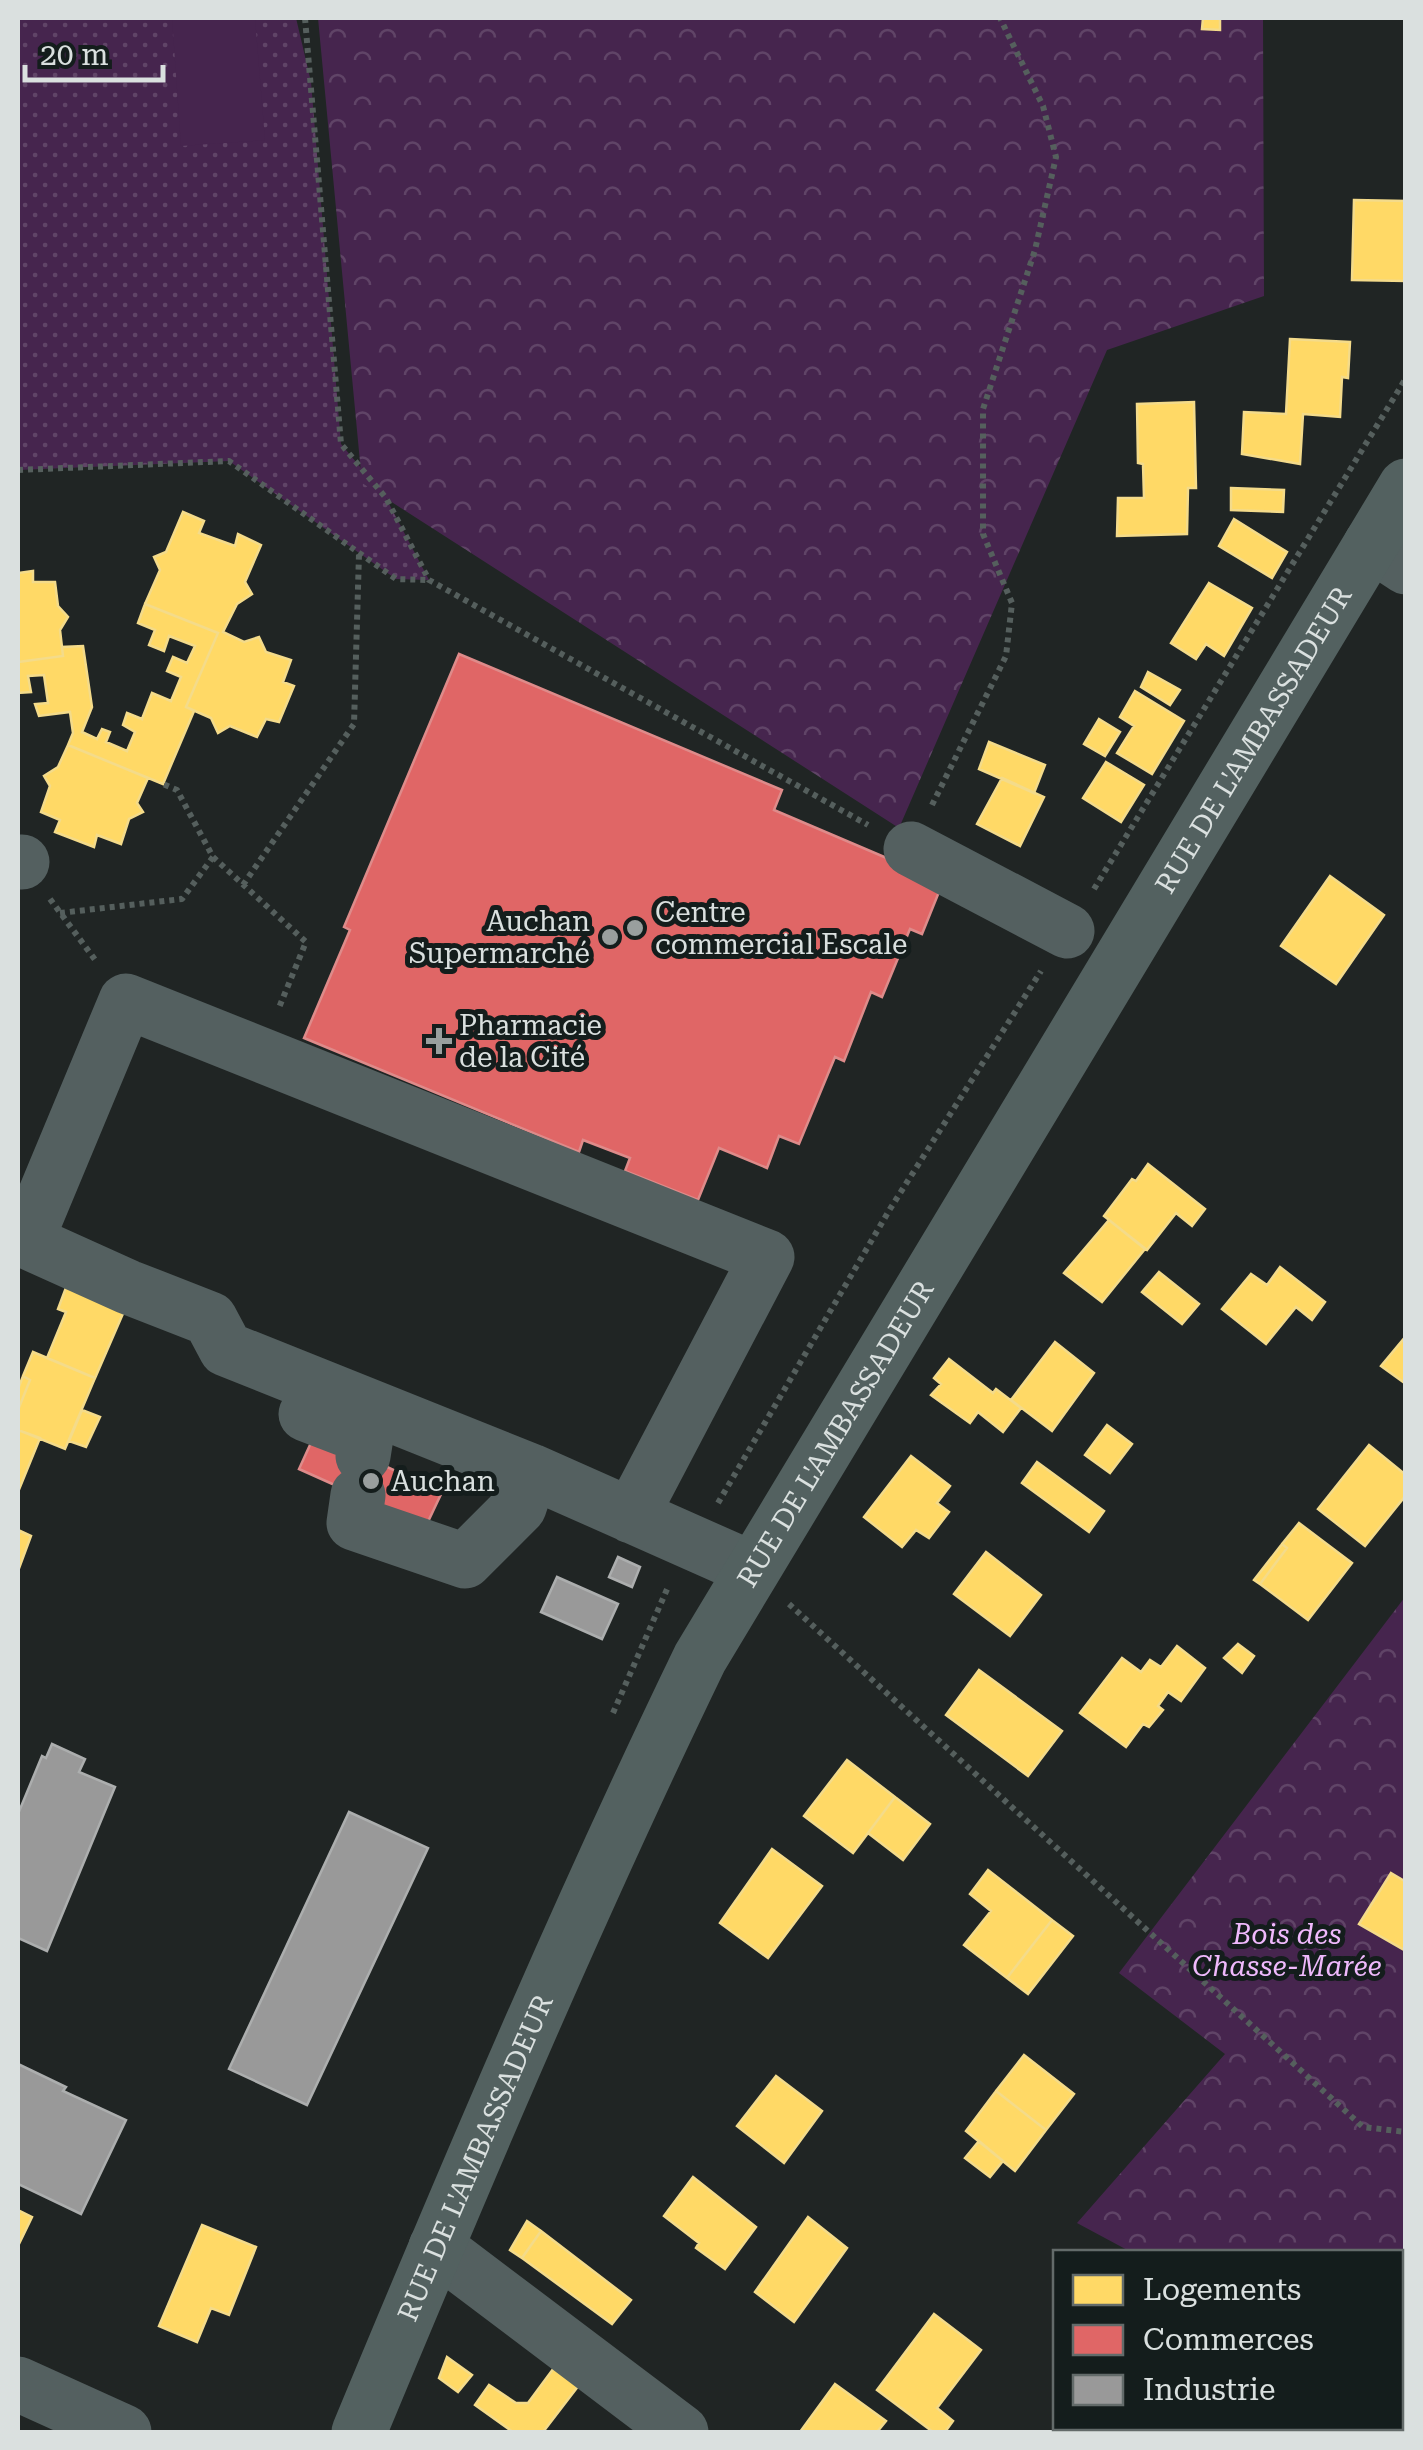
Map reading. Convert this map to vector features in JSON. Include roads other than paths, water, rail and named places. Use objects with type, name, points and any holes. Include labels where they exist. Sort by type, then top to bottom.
[{"type":"main road","name":"RUE DE L'AMBASSADEUR","points":[[360,2432],[436,2247],[636,1790],[700,1658],[752,1569],[1389,556],[1406,486]]},
{"type":"street","points":[[911,849],[1067,930]]},
{"type":"street","points":[[531,1471],[519,1507],[465,1561],[354,1523],[366,1437],[253,1393],[210,1319],[128,1288],[26,1241],[126,1001],[768,1257],[631,1516]]},
{"type":"street","points":[[226,1349],[531,1471],[752,1569]]},
{"type":"street","points":[[436,2247],[681,2432]]},
{"type":"street","points":[[18,2384],[124,2432]]},
{"type":"place","name":"Centre commercial Escale","points":[[635,928]]},
{"type":"place","name":"Auchan Supermarché","points":[[610,937]]},
{"type":"place","name":"Pharmacie de la Cité","points":[[439,1041]]},
{"type":"place","name":"Auchan","points":[[371,1481]]},
{"type":"park label","name":"Bois des Chasse-Marée","points":[[1287,1950]]}]
